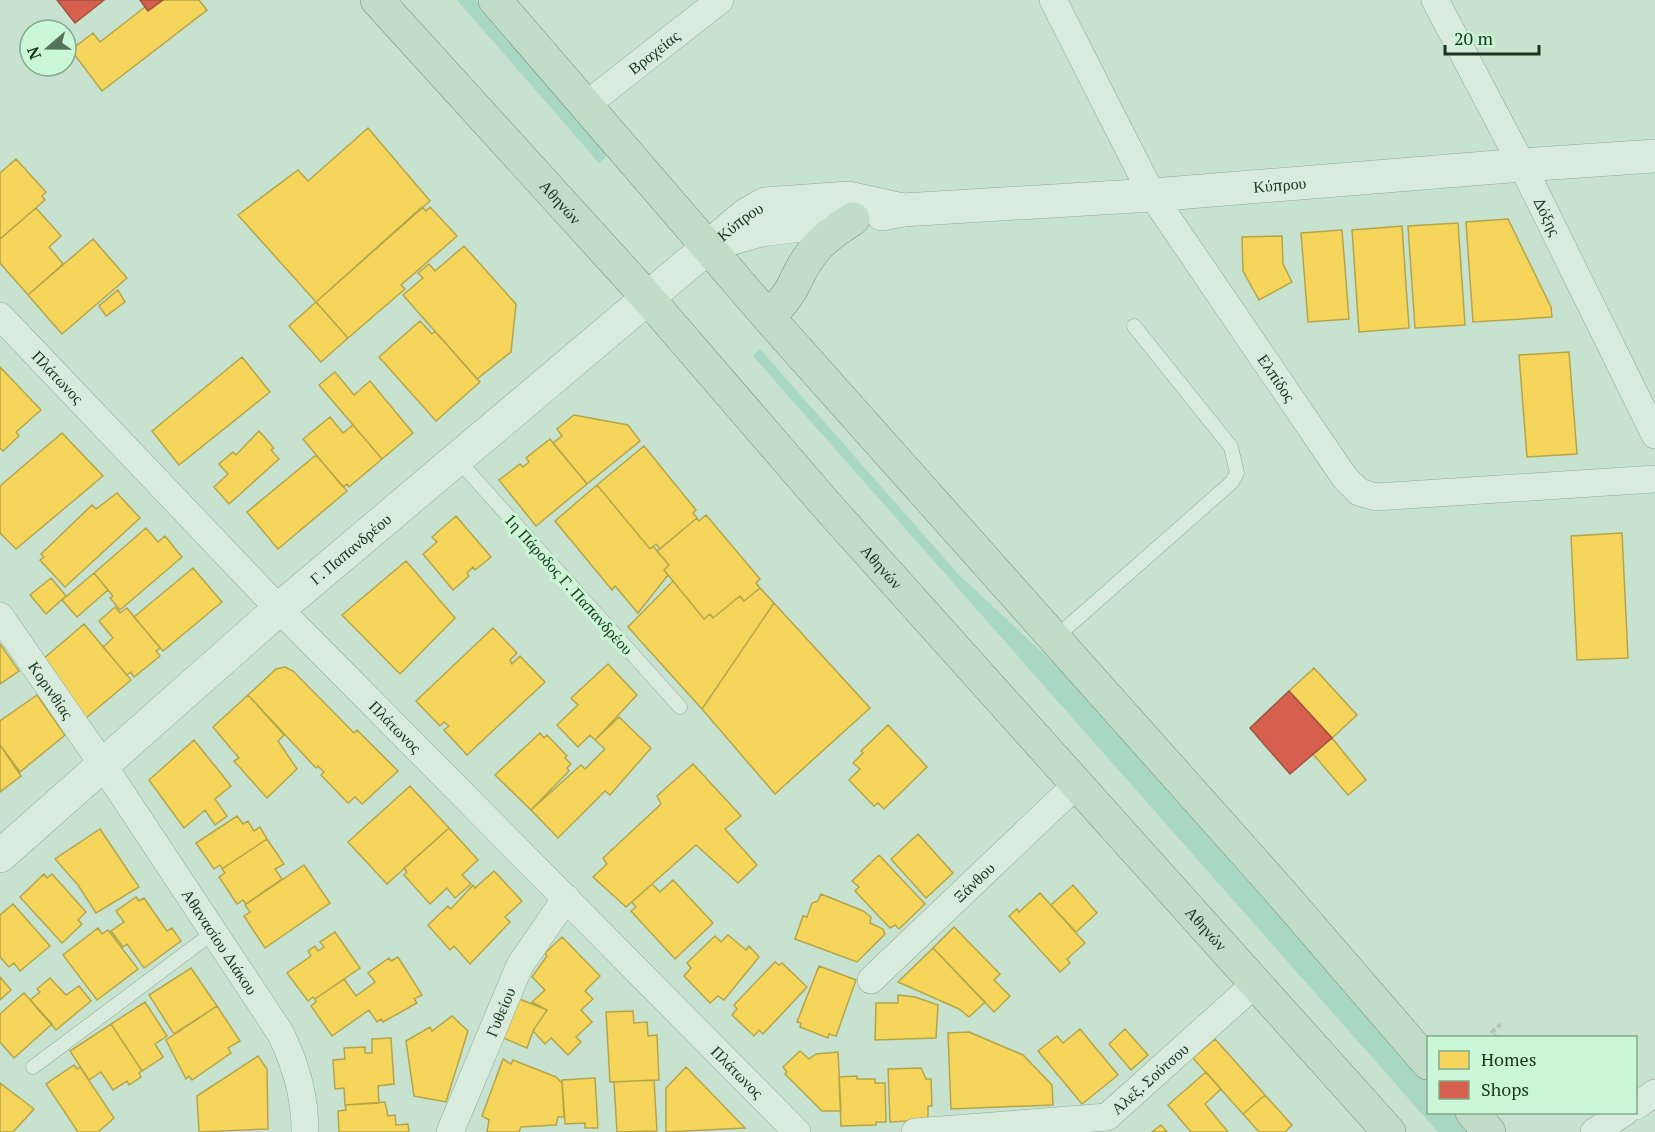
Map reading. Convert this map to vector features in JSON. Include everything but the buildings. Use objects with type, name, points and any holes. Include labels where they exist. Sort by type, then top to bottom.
[{"type":"highway","name":"Αθηνών","points":[[377,0],[647,297],[829,508],[1257,982],[1389,1132]]},
{"type":"highway","points":[[495,0],[769,318],[1055,638],[1427,1062]]},
{"type":"highway","points":[[769,318],[794,285],[805,260],[816,246],[829,234],[853,219]]},
{"type":"highway","points":[[1473,1114],[1489,1132]]},
{"type":"street","name":"Βραχείας","points":[[586,105],[720,0]]},
{"type":"street","name":"Ελπίδος","points":[[1053,0],[1152,195],[1345,478],[1359,492],[1376,497],[1655,479]]},
{"type":"street","name":"Δόξης","points":[[1435,0],[1522,165],[1655,435]]},
{"type":"street","name":"Κύπρου","points":[[707,246],[761,230],[853,219],[903,210],[1152,195],[1655,156]]},
{"type":"street","name":"Κύπρου","points":[[707,246],[746,215],[765,204],[849,198],[903,210]]},
{"type":"street","name":"Γ. Παπανδρέου","points":[[0,856],[279,609],[458,460],[707,246]]},
{"type":"street","name":"Πλάτωνος","points":[[2,323],[279,609],[797,1132]]},
{"type":"street","name":"Κορινθίας","points":[[0,616],[103,765]]},
{"type":"street","name":"Αθανασίου Διάκου","points":[[103,765],[281,1034],[296,1066],[305,1111],[305,1132]]},
{"type":"street","name":"Ξάνθου","points":[[871,980],[1078,783]]},
{"type":"street","name":"Γυθείου","points":[[450,1132],[520,965],[566,898]]},
{"type":"street","name":"Αλεξ. Σούτσου","points":[[915,1132],[1107,1117],[1257,982]]},
{"type":"street","points":[[1637,1105],[1655,1093]]},
{"type":"street","points":[[1594,1132],[1622,1114]]},
{"type":"lane","points":[[1055,638],[1232,482],[1237,472],[1231,447],[1134,326]]},
{"type":"lane","name":"1η Πάροδος Γ. Παπανδρέου","points":[[458,460],[680,707]]},
{"type":"lane","points":[[33,1067],[214,932]]},
{"type":"path","points":[[1495,1036],[1492,1032],[1502,1024]]},
{"type":"green space","points":[[457,0],[476,0],[610,153],[599,163]]},
{"type":"green space","points":[[760,349],[959,575],[1115,720],[1427,1076],[1427,1114],[1461,1114],[1477,1132],[1438,1132],[753,356]]}]
